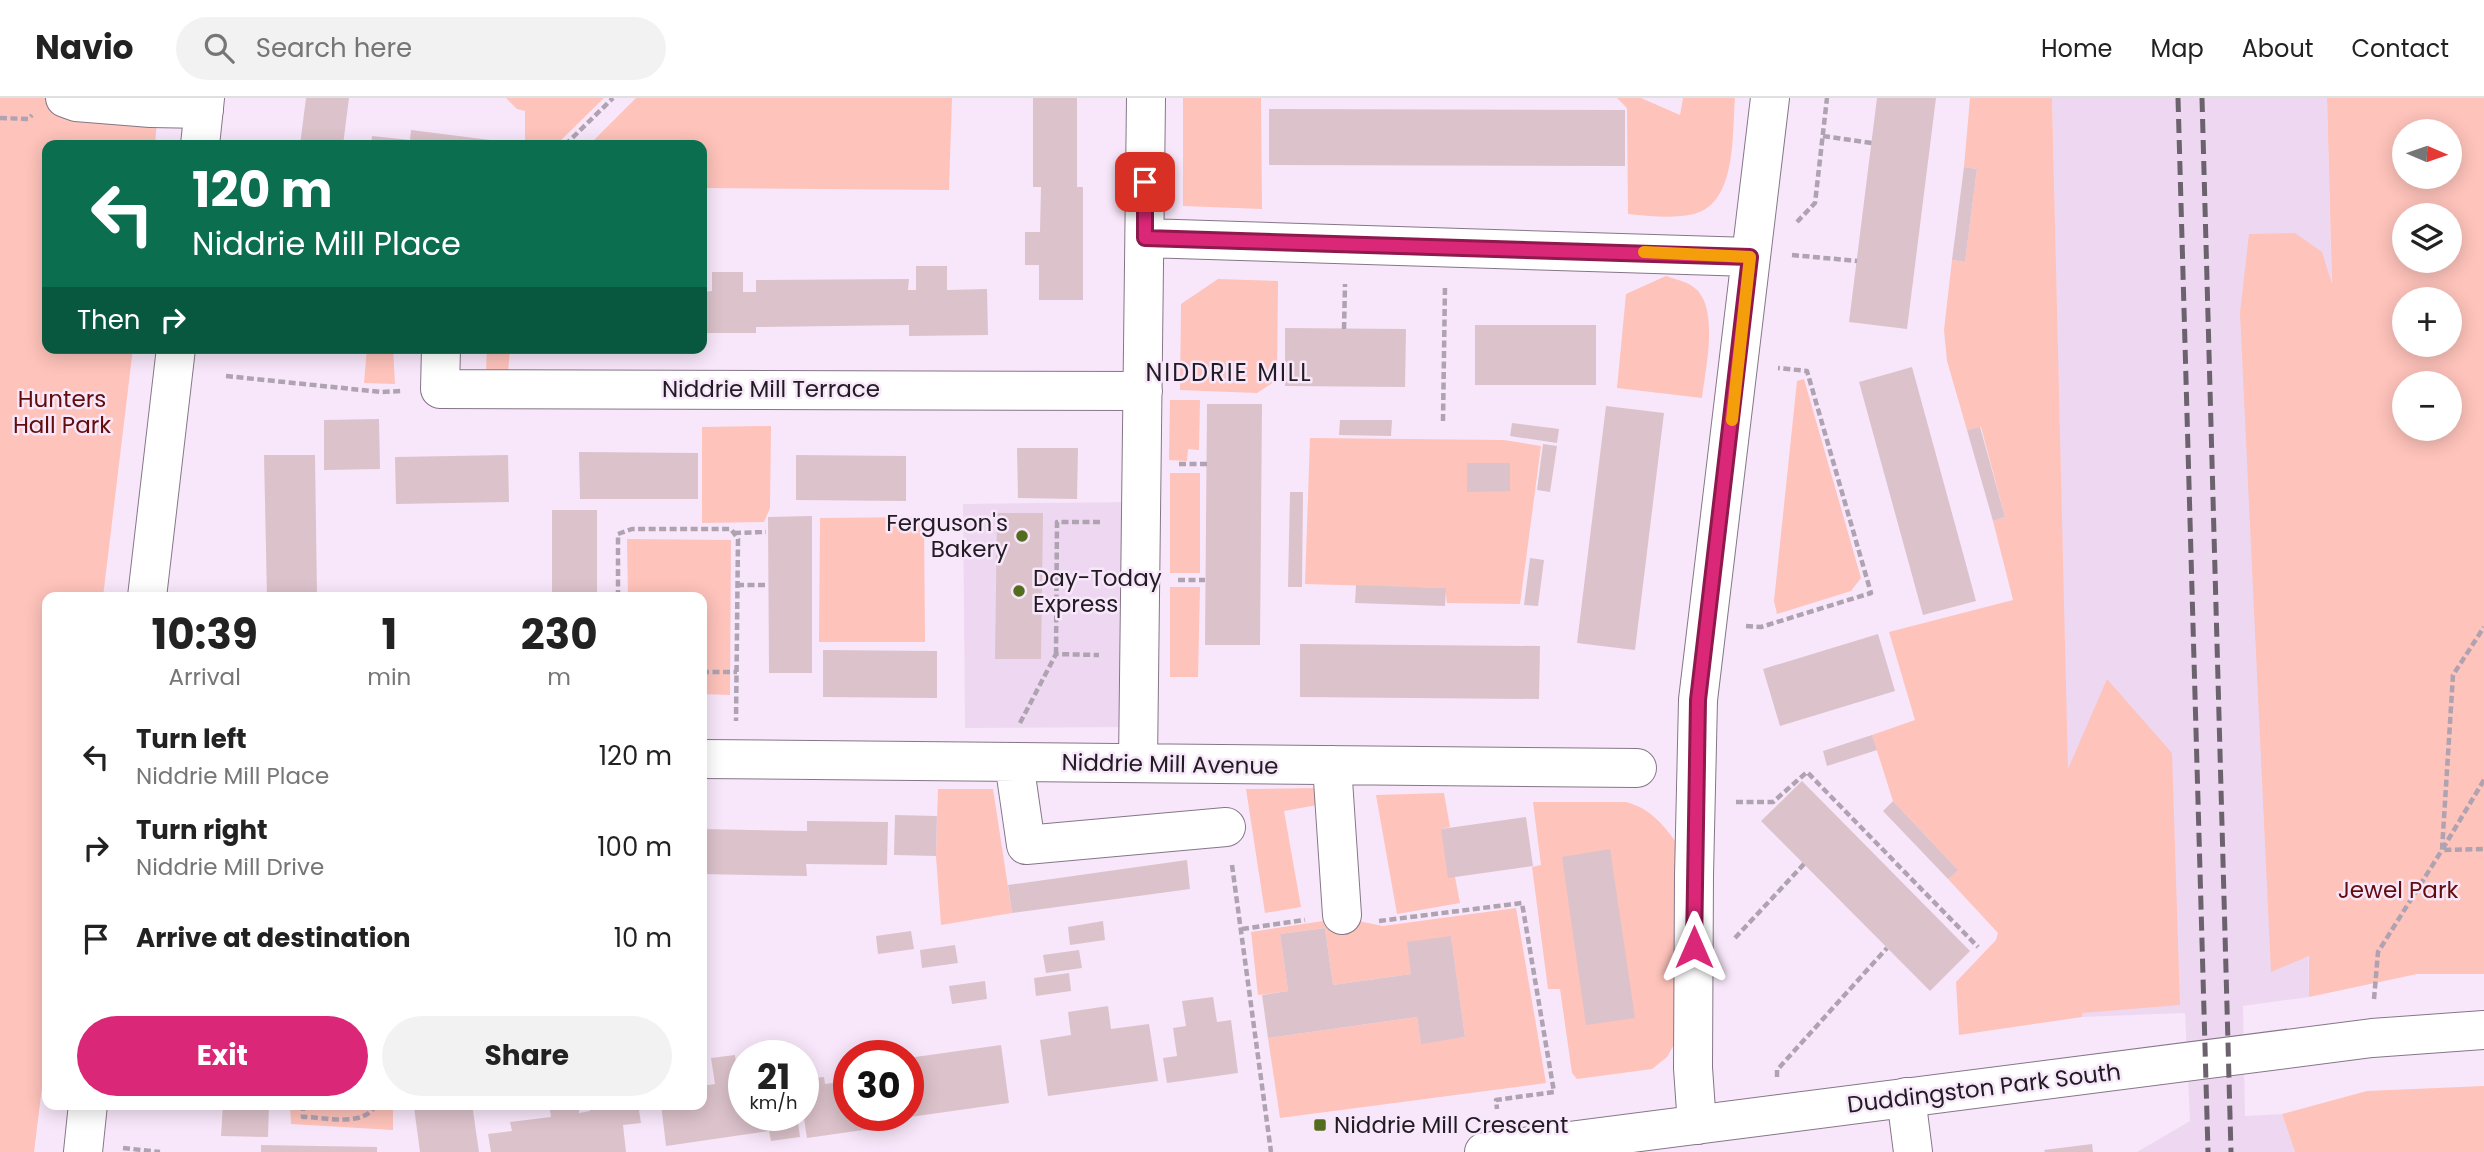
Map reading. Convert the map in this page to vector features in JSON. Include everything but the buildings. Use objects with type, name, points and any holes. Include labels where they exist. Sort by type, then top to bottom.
[{"type":"street","points":[[65,98],[76,102],[151,108],[203,117]]},
{"type":"street","points":[[1138,763],[1146,98]]},
{"type":"street","points":[[1697,1125],[1693,1069],[1698,700],[1770,98]]},
{"type":"street","points":[[1145,238],[1750,257]]},
{"type":"street","points":[[148,592],[175,354]]},
{"type":"street","points":[[440,388],[441,354]]},
{"type":"street","name":"Niddrie Mill Terrace","points":[[440,388],[1143,391]]},
{"type":"street","name":"Niddrie Mill Avenue","points":[[719,759],[1637,768]]},
{"type":"street","points":[[1014,762],[1026,845],[1226,827]]},
{"type":"street","points":[[1332,765],[1342,915]]},
{"type":"street","name":"Duddingston Park South","points":[[1493,1151],[2372,1038],[2484,1030]]},
{"type":"street","points":[[1906,1097],[1913,1152]]},
{"type":"street","points":[[83,1152],[87,1110]]},
{"type":"path","points":[[570,140],[612,98]]},
{"type":"path","points":[[1823,136],[1872,143]]},
{"type":"path","points":[[1443,421],[1446,246]]},
{"type":"path","points":[[1791,255],[1857,261]]},
{"type":"path","points":[[1707,622],[1761,627],[1871,593],[1807,371],[1739,363]]},
{"type":"path","points":[[226,376],[381,392],[440,388]]},
{"type":"path","points":[[1014,762],[1014,735],[1056,654],[1057,522],[1141,522]]},
{"type":"path","points":[[618,592],[618,534],[632,529],[731,529],[738,539],[737,672],[719,759]]},
{"type":"path","points":[[733,533],[766,532]]},
{"type":"path","points":[[737,585],[766,585]]},
{"type":"path","points":[[2442,850],[2453,675],[2484,627]]},
{"type":"path","points":[[1056,654],[1139,656]]},
{"type":"path","points":[[707,672],[737,672]]},
{"type":"path","points":[[1696,801],[1773,803],[1807,772],[1978,947]]},
{"type":"path","points":[[2372,1038],[2378,952],[2484,780]]},
{"type":"path","points":[[1226,827],[1271,1152]]},
{"type":"path","points":[[2442,850],[2484,849]]},
{"type":"path","points":[[1694,947],[1726,947],[1804,864]]},
{"type":"path","points":[[1242,929],[1342,915],[1380,921],[1522,903],[1554,1092],[1496,1100],[1493,1151]]},
{"type":"path","points":[[1781,1114],[1777,1070],[1887,948]]},
{"type":"path","points":[[303,1110],[303,1117],[362,1119],[373,1110]]},
{"type":"shaded area","points":[[2052,98],[2327,98],[2341,640],[2308,911],[2309,997],[2243,1006],[2245,1116],[2282,1114],[2295,1152],[2137,1152],[2190,1121],[2185,1013],[2082,1017],[2070,884]]},
{"type":"shaded area","points":[[1131,502],[1132,727],[965,728],[963,504]]},
{"type":"green space","name":"Hunters Hall Park","points":[[0,98],[159,98],[155,140],[42,140],[42,354],[132,354],[104,592],[42,592],[42,1087],[34,1152],[0,1152]]},
{"type":"green space","points":[[506,98],[604,98],[561,140],[525,140],[525,111],[517,109]]},
{"type":"green space","points":[[636,98],[952,98],[949,190],[707,188],[707,140],[594,140]]},
{"type":"green space","points":[[1183,98],[1261,98],[1262,209],[1183,206]]},
{"type":"green space","points":[[1617,98],[1641,98],[1680,115],[1683,98],[1735,98],[1730,165],[1718,196],[1708,207],[1694,214],[1677,216],[1628,214],[1627,108]]},
{"type":"green space","points":[[1970,98],[2052,98],[2068,769],[2107,679],[2172,753],[2180,1005],[2082,1013],[2082,1017],[1959,1035],[1956,982],[1996,940],[1998,933],[1948,879],[1957,869],[1893,801],[1872,735],[1915,720],[1889,632],[2013,600],[1993,521],[2005,517],[1981,427],[1967,430],[1947,361],[1944,330],[1952,260],[1965,262],[1977,169],[1964,167]]},
{"type":"green space","name":"Jewel Park","points":[[2327,98],[2484,98],[2484,974],[2417,974],[2309,997],[2309,956],[2271,972],[2240,313],[2249,234],[2295,233],[2322,252],[2332,284]]},
{"type":"green space","points":[[1666,276],[1692,286],[1701,295],[1706,307],[1709,338],[1702,398],[1617,388],[1626,294]]},
{"type":"green space","points":[[1218,279],[1278,281],[1277,380],[1257,393],[1180,390],[1181,304]]},
{"type":"green space","points":[[366,354],[393,354],[395,384],[364,383]]},
{"type":"green space","points":[[487,354],[510,354],[508,373],[486,372]]},
{"type":"green space","points":[[1804,379],[1861,578],[1851,591],[1777,614],[1774,601],[1797,381]]},
{"type":"green space","points":[[1170,400],[1200,400],[1199,450],[1188,449],[1187,461],[1169,460]]},
{"type":"green space","points":[[771,426],[770,508],[764,522],[702,523],[702,427]]},
{"type":"green space","points":[[1310,438],[1504,440],[1541,446],[1520,604],[1447,603],[1445,588],[1305,584]]},
{"type":"green space","points":[[1170,473],[1200,473],[1200,573],[1170,573]]},
{"type":"green space","points":[[924,517],[925,642],[819,642],[820,518]]},
{"type":"green space","points":[[627,539],[731,540],[730,695],[707,694],[707,592],[628,592]]},
{"type":"green space","points":[[1170,587],[1200,587],[1198,677],[1170,677]]},
{"type":"green space","points":[[1316,788],[1317,805],[1284,811],[1301,907],[1265,913],[1246,789]]},
{"type":"green space","points":[[938,789],[993,789],[1012,913],[941,925],[936,856]]},
{"type":"green space","points":[[1444,793],[1450,827],[1441,829],[1460,903],[1397,914],[1376,795]]},
{"type":"green space","points":[[1533,802],[1626,802],[1642,808],[1654,817],[1676,842],[1675,1043],[1667,1057],[1652,1069],[1577,1079],[1572,1073],[1560,989],[1548,989],[1532,867],[1541,865]]},
{"type":"green space","points":[[1516,908],[1546,1083],[1280,1118],[1268,1038],[1417,1017],[1421,1043],[1465,1037],[1451,937],[1411,974],[1333,985],[1325,928],[1280,934],[1288,991],[1258,995],[1251,932],[1343,918],[1383,926]]},
{"type":"green space","points":[[2484,1086],[2484,1152],[2295,1152],[2282,1114],[2367,1091]]},
{"type":"green space","points":[[290,1110],[393,1110],[393,1130],[291,1124]]},
{"type":"railway","points":[[2178,98],[2208,1152]]},
{"type":"railway","points":[[2202,98],[2231,1152]]},
{"type":"slow traffic","points":[[1644,252],[1750,257],[1732,420]]},
{"type":"place","name":"Ferguson's Bakery","points":[[1022,536]]},
{"type":"place","name":"Day-Today Express","points":[[1019,591]]},
{"type":"place","name":"Niddrie Mill Crescent","points":[[1320,1125]]},
{"type":"district","name":"NIDDRIE MILL","points":[[1229,373]]},
{"type":"route","points":[[1145,182],[1145,238],[1726,254],[1750,257],[1698,700],[1694,947]]}]
